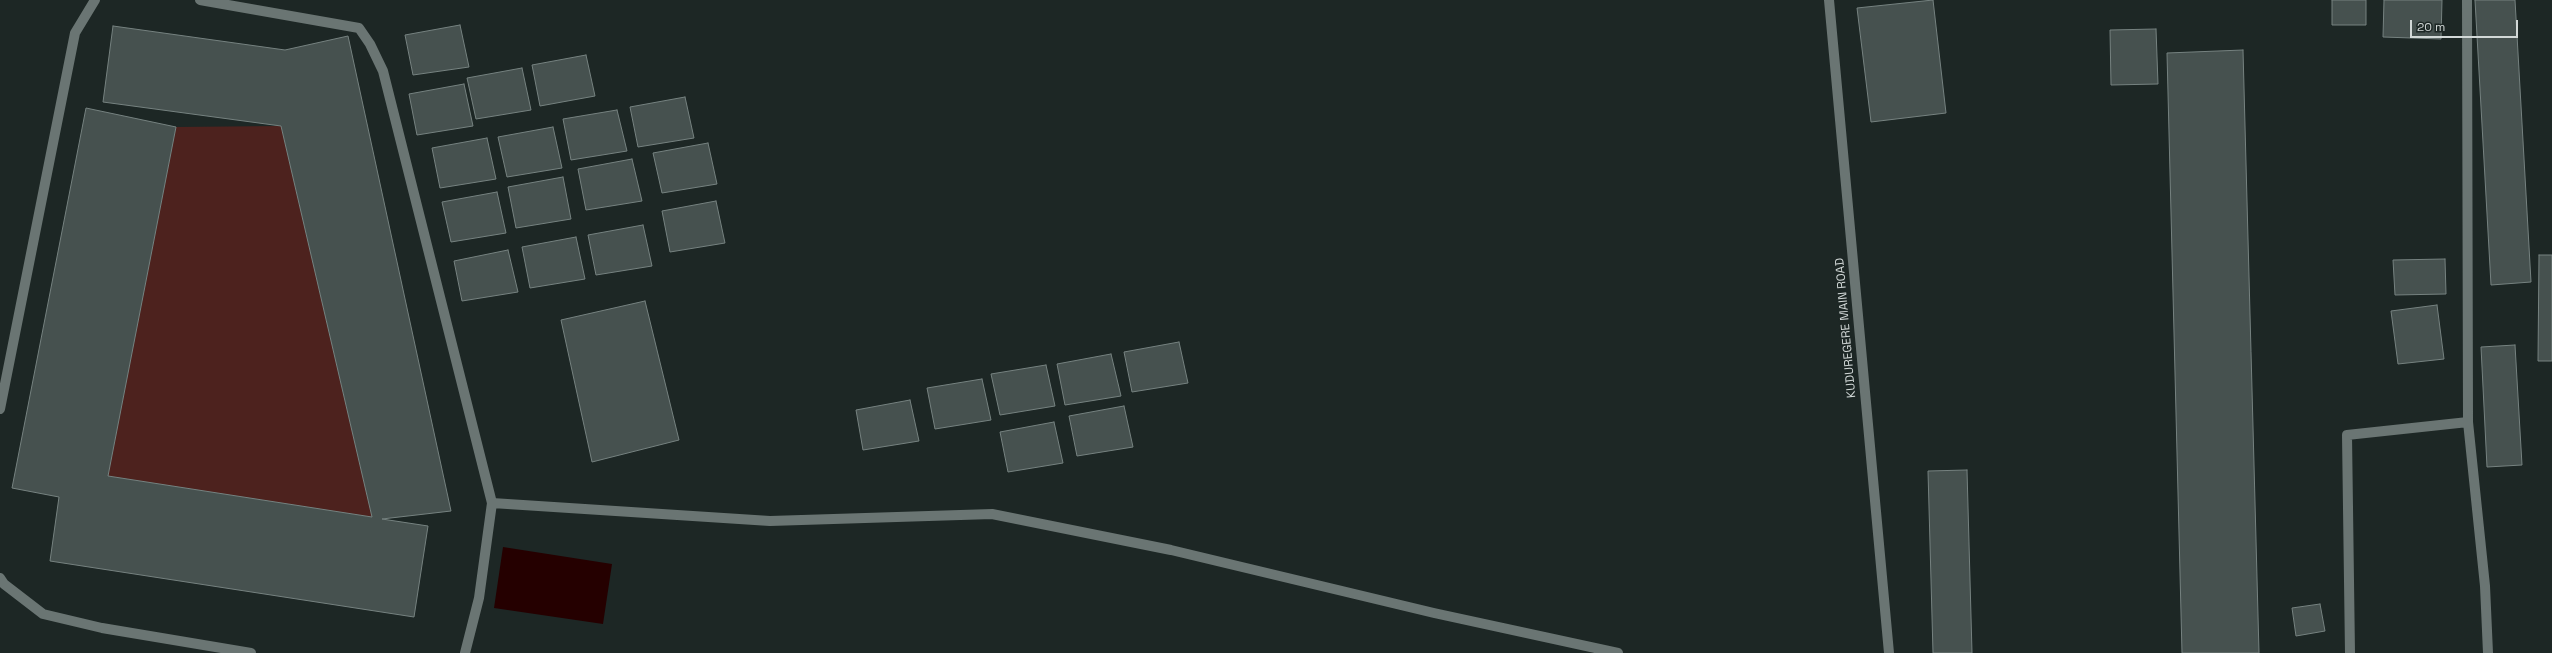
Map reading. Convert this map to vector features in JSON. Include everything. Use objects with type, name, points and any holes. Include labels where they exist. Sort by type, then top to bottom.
[{"type":"street","points":[[0,409],[75,33],[95,0]]},
{"type":"street","points":[[200,0],[359,28],[370,44],[383,71],[492,503],[479,598],[465,653]]},
{"type":"street","name":"KUDUREGERE MAIN ROAD","points":[[1829,0],[1889,653]]},
{"type":"street","points":[[2467,0],[2468,422],[2485,586],[2488,653]]},
{"type":"street","points":[[2350,653],[2346,435],[2468,422]]},
{"type":"street","points":[[492,503],[770,521],[992,514],[1171,550],[1434,613],[1618,653]]},
{"type":"street","points":[[0,578],[4,584],[44,614],[102,628],[251,653]]},
{"type":"shaded area","points":[[281,126],[372,517],[108,476],[176,127]]},
{"type":"shaded area","points":[[503,547],[612,564],[603,624],[494,608]]},
{"type":"building","points":[[1933,0],[1946,113],[1871,122],[1857,8]]},
{"type":"building","points":[[2332,0],[2366,0],[2366,25],[2332,25]]},
{"type":"building","points":[[2384,0],[2442,0],[2441,39],[2383,37]]},
{"type":"building","points":[[2475,0],[2515,0],[2531,282],[2491,285]]},
{"type":"building","points":[[460,25],[469,67],[413,75],[405,35]]},
{"type":"building","points":[[113,26],[285,50],[348,36],[451,511],[382,519],[428,526],[414,617],[50,561],[59,497],[12,488],[86,108],[176,127],[108,476],[372,517],[281,126],[103,102]]},
{"type":"building","points":[[2156,29],[2158,84],[2111,85],[2110,30]]},
{"type":"building","points":[[2243,50],[2259,653],[2182,653],[2167,53]]},
{"type":"building","points":[[586,55],[595,96],[540,106],[532,65]]},
{"type":"building","points":[[522,68],[531,110],[476,119],[467,78]]},
{"type":"building","points":[[464,84],[473,126],[417,135],[409,94]]},
{"type":"building","points":[[685,97],[694,138],[638,147],[630,107]]},
{"type":"building","points":[[617,110],[627,151],[571,160],[563,119]]},
{"type":"building","points":[[553,127],[562,168],[507,177],[498,137]]},
{"type":"building","points":[[487,138],[496,179],[440,188],[432,148]]},
{"type":"building","points":[[708,143],[717,184],[662,193],[653,153]]},
{"type":"building","points":[[632,159],[642,201],[586,210],[578,169]]},
{"type":"building","points":[[563,177],[571,219],[516,228],[508,187]]},
{"type":"building","points":[[497,192],[506,233],[451,242],[442,202]]},
{"type":"building","points":[[716,201],[725,243],[670,252],[662,211]]},
{"type":"building","points":[[643,225],[652,266],[596,275],[588,235]]},
{"type":"building","points":[[576,237],[585,279],[530,288],[522,247]]},
{"type":"building","points":[[508,250],[518,292],[462,301],[454,261]]},
{"type":"building","points":[[2539,255],[2552,255],[2552,361],[2538,361]]},
{"type":"building","points":[[2445,259],[2446,294],[2395,295],[2393,260]]},
{"type":"building","points":[[645,301],[679,440],[592,462],[561,320]]},
{"type":"building","points":[[2437,305],[2444,359],[2398,364],[2391,311]]},
{"type":"building","points":[[1179,342],[1188,383],[1132,392],[1124,352]]},
{"type":"building","points":[[2515,345],[2522,465],[2487,467],[2481,347]]},
{"type":"building","points":[[1111,354],[1121,396],[1065,405],[1057,364]]},
{"type":"building","points":[[1046,365],[1055,406],[1000,415],[991,374]]},
{"type":"building","points":[[982,379],[991,420],[935,429],[927,388]]},
{"type":"building","points":[[910,400],[919,441],[863,450],[856,410]]},
{"type":"building","points":[[1124,406],[1133,447],[1077,456],[1069,416]]},
{"type":"building","points":[[1054,422],[1063,463],[1008,472],[1000,432]]},
{"type":"building","points":[[1967,470],[1972,653],[1933,653],[1928,471]]},
{"type":"building","points":[[2320,604],[2325,631],[2296,636],[2292,608]]}]
